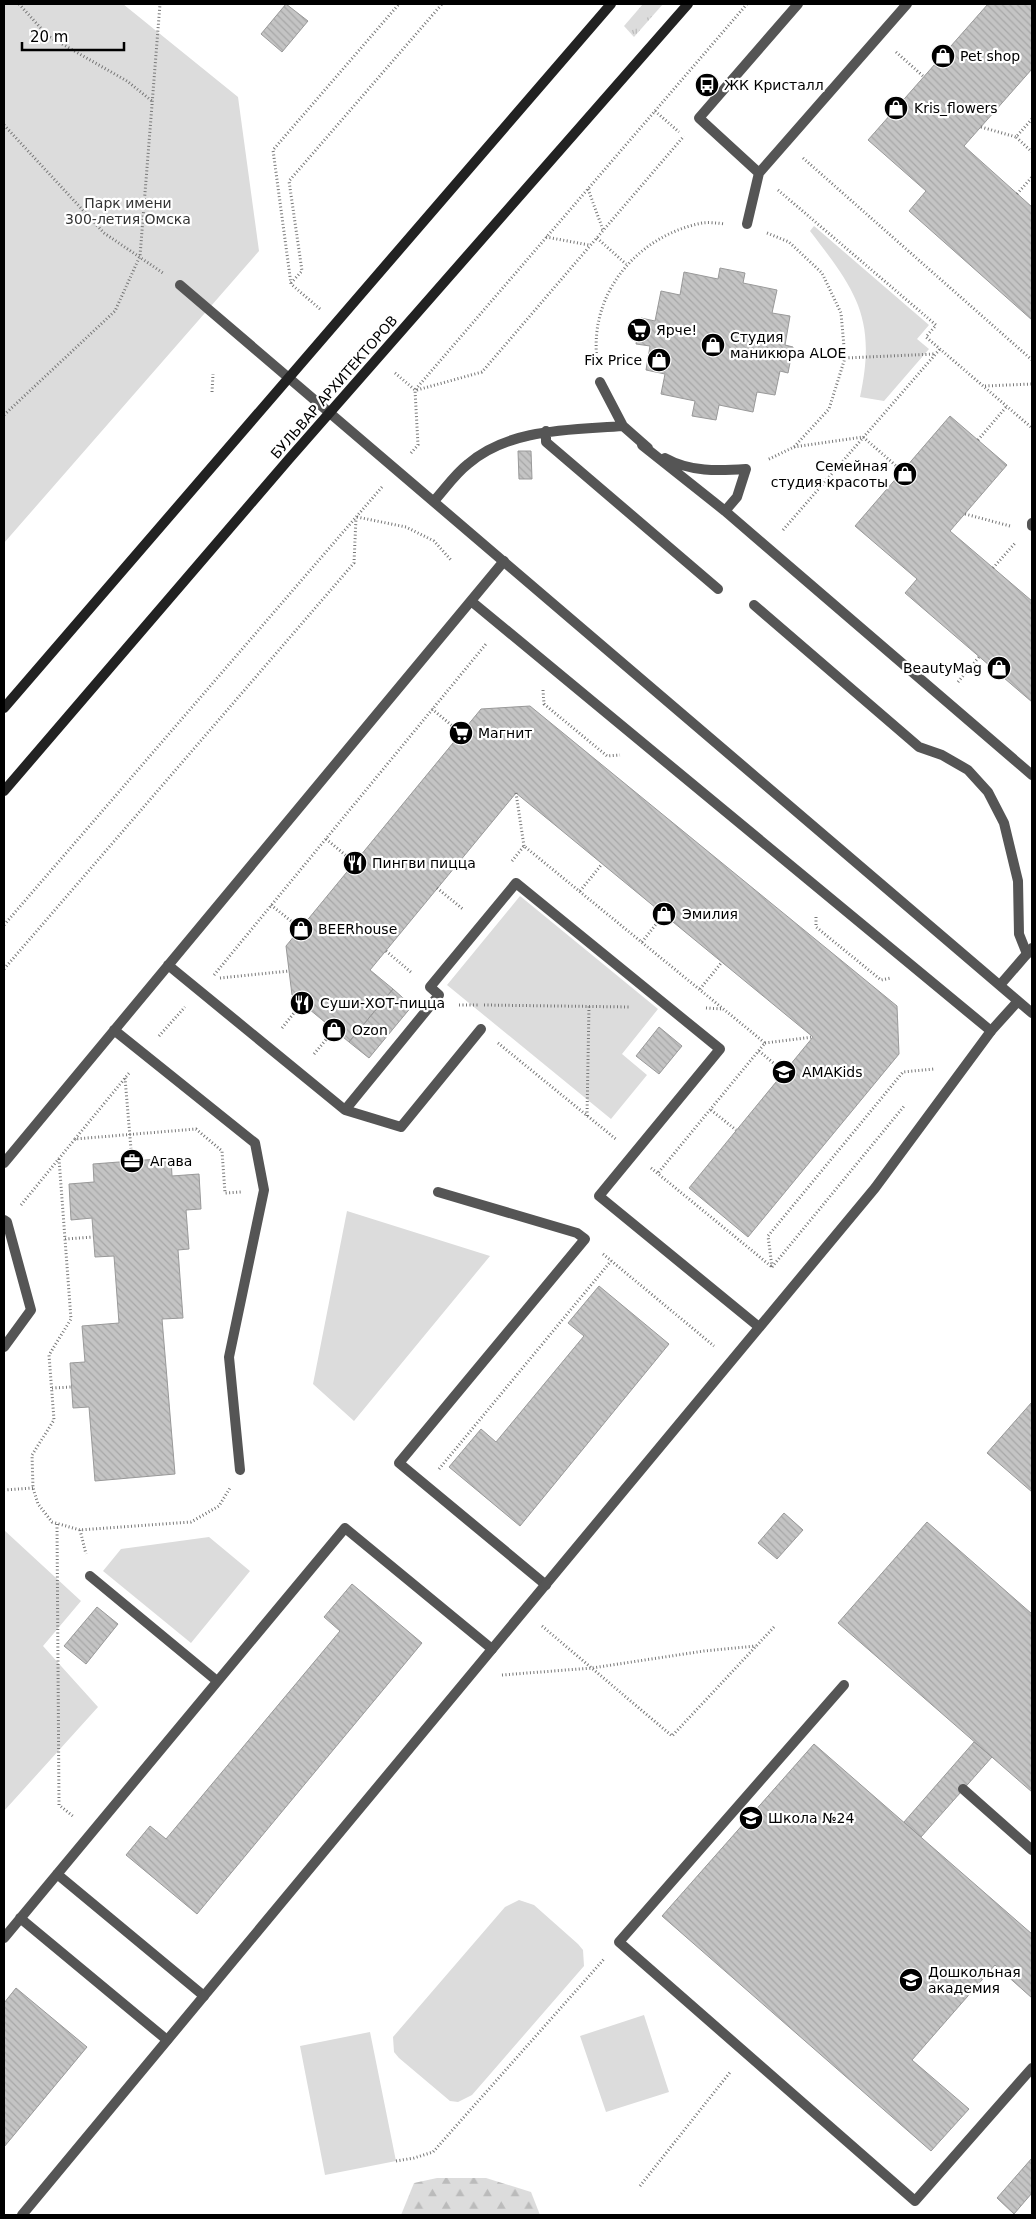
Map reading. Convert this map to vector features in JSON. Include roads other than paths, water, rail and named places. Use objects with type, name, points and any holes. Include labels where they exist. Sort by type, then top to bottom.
[{"type":"main road","points":[[4,708],[611,4]]},
{"type":"main road","name":"БУЛЬВАР АРХИТЕКТОРОВ","points":[[4,791],[330,413],[688,4]]},
{"type":"street","points":[[759,173],[699,118],[798,4]]},
{"type":"street","points":[[747,224],[759,173],[907,4]]},
{"type":"street","points":[[180,285],[1032,1013]]},
{"type":"street","points":[[600,382],[623,426],[642,445],[725,511],[1032,775]]},
{"type":"street","points":[[434,501],[468,463],[497,445],[546,432],[623,426]]},
{"type":"street","points":[[546,432],[546,442],[718,590]]},
{"type":"street","points":[[642,445],[674,463],[710,471],[746,469],[737,497],[725,511]]},
{"type":"street","points":[[4,1163],[504,561]]},
{"type":"street","points":[[471,601],[991,1031]]},
{"type":"street","points":[[754,605],[919,747],[942,755],[968,770],[988,792],[1004,823],[1018,881],[1019,934],[1030,951],[1000,985]]},
{"type":"street","points":[[345,1110],[439,995],[430,988],[516,882],[720,1049],[599,1196],[759,1327]]},
{"type":"street","points":[[168,965],[345,1110],[401,1127],[481,1029]]},
{"type":"street","points":[[22,2215],[875,1188],[991,1031],[1018,1001]]},
{"type":"street","points":[[114,1030],[255,1143],[264,1190],[229,1357],[240,1470]]},
{"type":"street","points":[[438,1192],[577,1233],[584,1239],[399,1463],[546,1584]]},
{"type":"street","points":[[4,1346],[31,1310],[5,1221]]},
{"type":"street","points":[[4,1938],[345,1528],[492,1649]]},
{"type":"street","points":[[90,1576],[217,1681]]},
{"type":"street","points":[[844,1686],[619,1942],[915,2201],[1032,2068]]},
{"type":"street","points":[[963,1789],[1032,1850]]},
{"type":"street","points":[[57,1874],[204,1996]]},
{"type":"street","points":[[20,1918],[167,2040]]},
{"type":"place","name":"Pet shop","points":[[943,56]]},
{"type":"place","name":"ЖК Кристалл","points":[[707,85]]},
{"type":"place","name":"Kris_flowers","points":[[896,108]]},
{"type":"place","name":"Ярче!","points":[[639,330]]},
{"type":"place","name":"Студия маникюра ALOE","points":[[713,345]]},
{"type":"place","name":"Fix Price","points":[[659,360]]},
{"type":"place","name":"Семейная студия красоты","points":[[905,474]]},
{"type":"place","name":"BeautyMag","points":[[999,668]]},
{"type":"place","name":"Магнит","points":[[461,733]]},
{"type":"place","name":"Пингви пицца","points":[[355,863]]},
{"type":"place","name":"Эмилия","points":[[664,914]]},
{"type":"place","name":"BEERhouse","points":[[301,929]]},
{"type":"place","name":"Суши-ХОТ-пицца","points":[[302,1003]]},
{"type":"place","name":"Ozon","points":[[334,1030]]},
{"type":"place","name":"AMAKids","points":[[784,1072]]},
{"type":"place","name":"Агава","points":[[132,1161]]},
{"type":"place","name":"Школа №24","points":[[751,1818]]},
{"type":"place","name":"Дошкольная академия","points":[[911,1980]]},
{"type":"park label","name":"Парк имени 300-летия Омска","points":[[128,212]]}]
